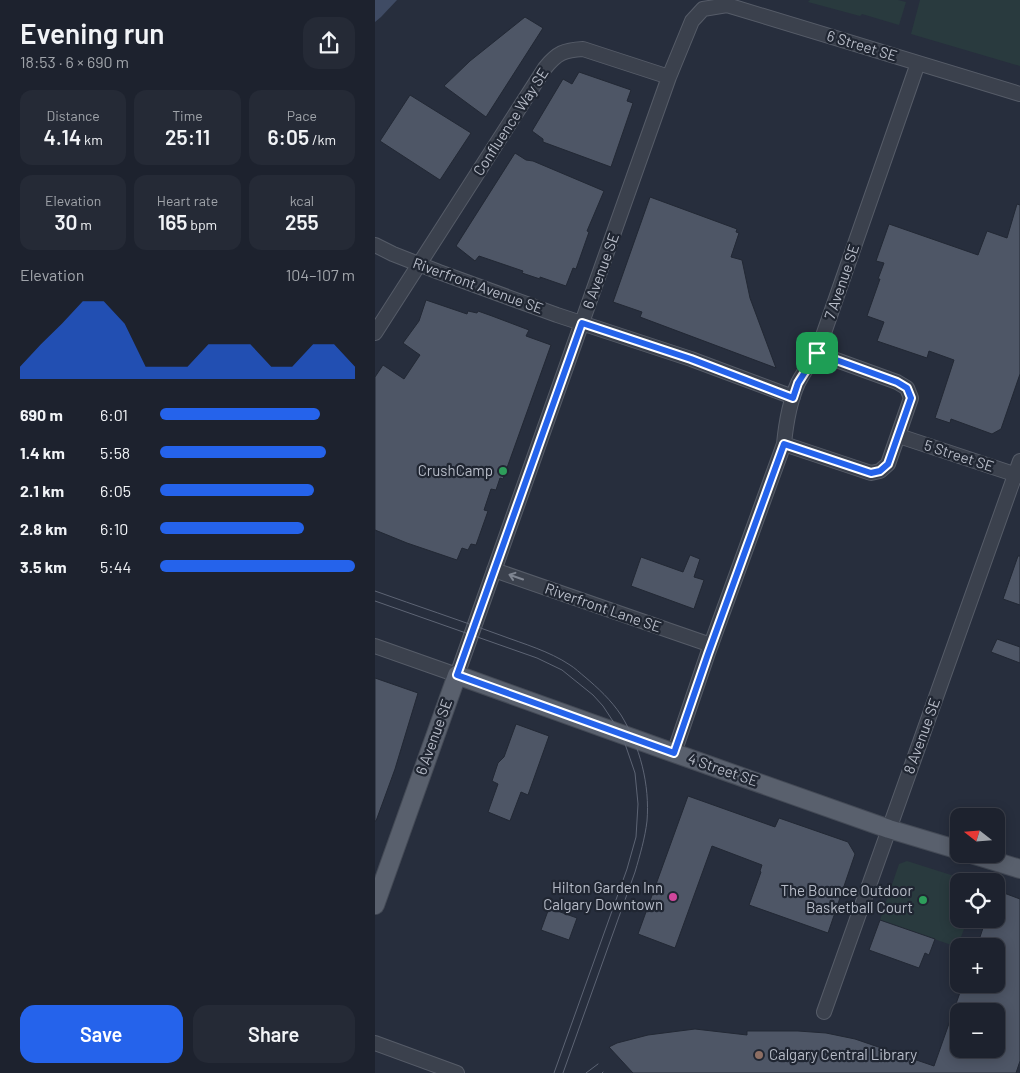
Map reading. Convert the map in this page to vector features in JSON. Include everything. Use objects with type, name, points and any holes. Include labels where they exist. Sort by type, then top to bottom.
[{"type":"main road","name":"4 Street SE","points":[[457,675],[889,829],[950,847]]},
{"type":"main road","name":"6 Avenue SE","points":[[375,904],[457,675]]},
{"type":"main road","points":[[1002,863],[1020,868]]},
{"type":"street","name":"6 Street SE","points":[[703,9],[727,5],[1020,94]]},
{"type":"street","name":"6 Avenue SE","points":[[457,675],[669,78],[692,21],[703,9]]},
{"type":"street","name":"Confluence Way SE","points":[[375,333],[545,68],[555,56],[571,50],[583,49],[669,78]]},
{"type":"street","name":"7 Avenue SE","points":[[674,753],[784,444],[787,417],[798,383],[817,353],[918,63]]},
{"type":"street","name":"Riverfront Avenue SE","points":[[375,245],[418,264],[582,323]]},
{"type":"street","points":[[582,323],[691,359],[793,398]]},
{"type":"street","points":[[784,444],[871,473],[880,471],[888,464],[899,436],[911,398],[907,388],[897,382],[817,353]]},
{"type":"street","name":"5 Street SE","points":[[899,436],[1018,471]]},
{"type":"street","name":"8 Avenue SE","points":[[824,1012],[1018,471]]},
{"type":"street","name":"Riverfront Lane SE","points":[[494,570],[711,645]]},
{"type":"street","name":"4 Street SE","points":[[375,646],[457,675]]},
{"type":"street","points":[[375,1043],[457,1073]]},
{"type":"shaded area","points":[[810,0],[898,0],[906,2],[899,25],[862,14],[860,16],[808,2]]},
{"type":"shaded area","points":[[920,0],[1020,0],[1020,66],[911,34]]},
{"type":"shaded area","name":"The Bounce Outdoor Basketball Court","points":[[907,861],[950,875],[950,928],[964,928],[961,938],[950,938],[950,945],[880,920],[899,864]]},
{"type":"water","points":[[375,0],[397,0],[375,22]]},
{"type":"building","points":[[525,17],[543,28],[486,117],[444,86],[470,61]]},
{"type":"building","points":[[579,72],[631,90],[627,101],[633,103],[611,167],[543,142],[543,139],[532,131],[563,79],[572,84]]},
{"type":"building","points":[[410,95],[471,133],[440,180],[380,141]]},
{"type":"building","points":[[515,153],[526,160],[533,161],[604,191],[587,231],[589,232],[576,269],[573,268],[566,286],[522,273],[523,271],[479,256],[475,261],[456,246]]},
{"type":"building","points":[[650,197],[737,229],[736,232],[739,233],[731,257],[742,260],[750,298],[776,368],[640,317],[642,312],[613,302]]},
{"type":"building","points":[[1017,204],[1020,205],[1020,374],[1001,429],[992,434],[951,419],[950,423],[935,418],[954,360],[929,351],[927,358],[877,341],[884,322],[867,316],[884,263],[876,261],[889,224],[978,255],[987,231],[1007,238]]},
{"type":"building","points":[[426,300],[467,314],[468,311],[477,313],[478,311],[492,316],[529,330],[526,336],[551,345],[503,479],[500,478],[496,490],[491,489],[484,510],[488,511],[476,545],[471,544],[468,550],[462,548],[457,560],[375,530],[375,377],[383,365],[404,379],[420,355],[403,343],[419,321]]},
{"type":"building","points":[[690,555],[700,559],[694,577],[704,580],[694,609],[631,586],[641,557],[683,572]]},
{"type":"building","points":[[1018,556],[1020,556],[1020,605],[1003,599]]},
{"type":"building","points":[[997,639],[1020,647],[1020,663],[991,652]]},
{"type":"building","points":[[375,678],[418,693],[395,769],[376,821],[375,821]]},
{"type":"building","points":[[516,724],[549,736],[528,795],[521,792],[510,821],[488,812],[498,784],[492,781],[498,763],[504,757]]},
{"type":"building","points":[[688,796],[775,827],[779,818],[848,842],[855,854],[828,933],[749,905],[762,865],[712,846],[675,948],[638,934]]},
{"type":"building","name":"Calgary Central Library","points":[[1005,893],[1020,899],[1020,1061],[1016,1073],[633,1073],[609,1047],[648,1035],[695,1029],[747,1035],[747,1031],[798,1031],[826,1033],[855,1039],[934,1066],[950,1021],[950,1058],[1005,1058],[1005,1003],[956,1003],[960,993],[1005,993],[1005,938],[980,938],[983,928],[1005,928]]},
{"type":"building","points":[[549,908],[577,918],[569,940],[541,930]]},
{"type":"building","points":[[880,920],[935,939],[929,955],[925,953],[919,968],[869,950]]},
{"type":"tram line","points":[[375,591],[527,645],[562,660],[595,685],[609,699],[628,727],[642,766],[647,794],[648,807],[644,840],[635,872],[563,1073]]},
{"type":"tram line","points":[[375,601],[537,658],[562,670],[593,695],[603,706],[622,735],[635,773],[638,804],[636,837],[627,869],[554,1073]]},
{"type":"tram line","points":[[586,1073],[598,1064]]},
{"type":"place","name":"CrushCamp","points":[[503,471]]},
{"type":"place","name":"Hilton Garden Inn Calgary Downtown","points":[[673,897]]},
{"type":"place","name":"The Bounce Outdoor Basketball Court","points":[[923,900]]},
{"type":"place","name":"Calgary Central Library","points":[[759,1055]]},
{"type":"route","points":[[582,323],[691,359],[793,398],[798,383],[817,353],[897,382],[907,388],[911,398],[899,436],[888,464],[880,471],[871,473],[784,444],[674,753],[457,675],[582,323]]}]
